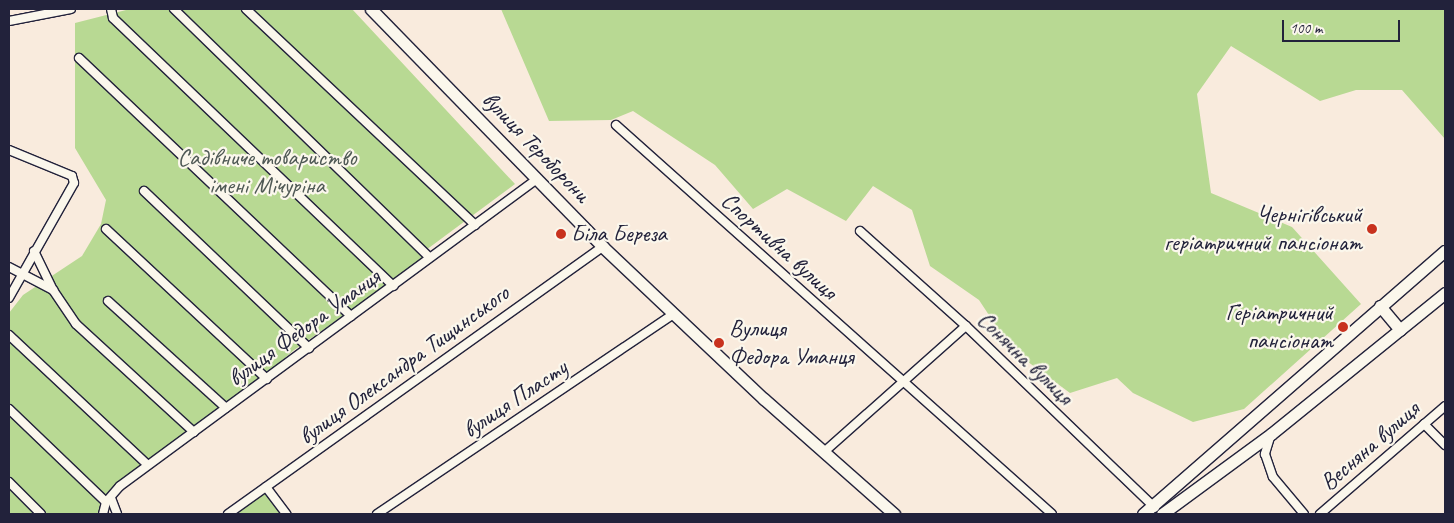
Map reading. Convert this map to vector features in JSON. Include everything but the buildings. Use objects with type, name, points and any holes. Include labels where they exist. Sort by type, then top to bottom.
[{"type":"main road","name":"вулиця Тероборони","points":[[371,9],[602,246],[673,314],[894,514]]},
{"type":"main road","points":[[1143,514],[1151,504],[1445,251]]},
{"type":"main road","points":[[1162,514],[1271,434],[1445,293]]},
{"type":"main road","points":[[1380,306],[1400,330]]},
{"type":"street","points":[[9,21],[71,9]]},
{"type":"street","points":[[110,9],[113,18],[393,286]]},
{"type":"street","points":[[174,9],[430,257]]},
{"type":"street","points":[[246,9],[475,225]]},
{"type":"street","points":[[80,58],[351,316]]},
{"type":"street","name":"Спортивна вулиця","points":[[616,125],[1052,514]]},
{"type":"street","points":[[9,150],[72,176],[74,182],[20,273],[21,281],[9,298]]},
{"type":"street","name":"вулиця Федора Уманця","points":[[103,514],[109,500],[120,486],[537,179]]},
{"type":"street","points":[[144,192],[309,348]]},
{"type":"street","points":[[106,229],[266,379]]},
{"type":"street","name":"Сонячна вулиця","points":[[860,232],[966,326],[1162,514]]},
{"type":"street","name":"вулиця Олександра Тищинського","points":[[228,514],[602,246]]},
{"type":"street","points":[[34,251],[53,290],[76,324],[194,432]]},
{"type":"street","points":[[9,267],[53,290]]},
{"type":"street","points":[[108,301],[226,408]]},
{"type":"street","name":"вулиця Пласту","points":[[377,514],[673,314]]},
{"type":"street","points":[[824,452],[966,326]]},
{"type":"street","points":[[9,335],[148,465]]},
{"type":"street","name":"Весняна вулиця","points":[[1320,514],[1445,406]]},
{"type":"street","points":[[9,409],[109,500],[117,514]]},
{"type":"street","points":[[1424,424],[1445,445]]},
{"type":"street","points":[[1271,434],[1265,454],[1273,477],[1304,514]]},
{"type":"street","points":[[9,482],[41,514]]},
{"type":"street","points":[[266,487],[286,514]]},
{"type":"green space","name":"Садівниче товариство імені Мічуріна","points":[[130,9],[352,9],[515,184],[426,250],[425,259],[294,350],[247,391],[119,482],[100,514],[9,514],[9,313],[23,295],[82,256],[101,224],[106,200],[75,148],[75,23]]},
{"type":"green space","points":[[501,9],[1445,9],[1445,139],[1402,90],[1356,90],[1320,101],[1231,46],[1197,94],[1211,193],[1292,227],[1361,304],[1244,409],[1193,422],[1133,393],[1117,378],[1070,393],[1012,350],[979,300],[930,266],[912,210],[873,186],[846,221],[787,189],[753,209],[715,165],[633,111],[611,120],[549,121]]},
{"type":"green space","points":[[266,489],[285,514],[230,514]]},
{"type":"place","name":"Чернігівський геріатричний пансіонат","points":[[1372,229]]},
{"type":"place","name":"Біла Береза","points":[[561,234]]},
{"type":"place","name":"Геріатричний пансіонат","points":[[1343,327]]},
{"type":"place","name":"Вулиця Федора Уманця","points":[[719,343]]}]
